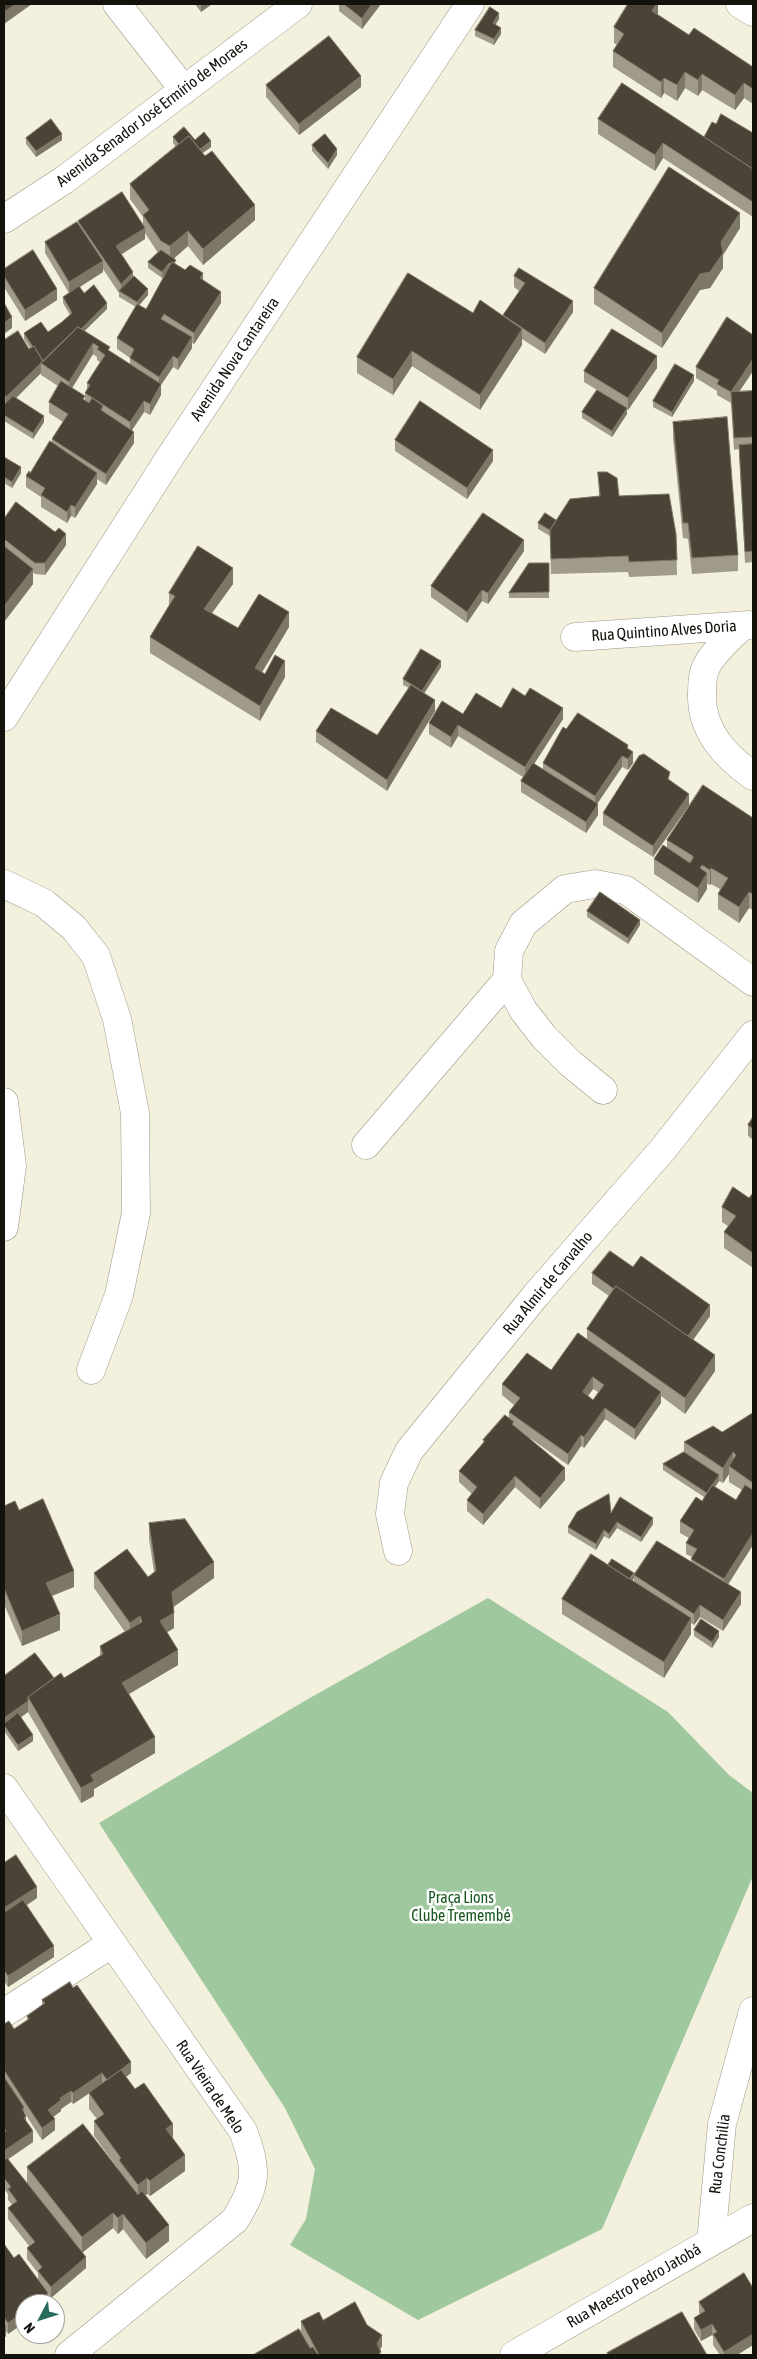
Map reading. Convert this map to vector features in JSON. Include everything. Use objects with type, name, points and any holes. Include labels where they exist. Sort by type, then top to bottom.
[{"type":"street","points":[[117,4],[184,90]]},
{"type":"street","name":"Avenida Senador José Ermírio de Moraes","points":[[4,219],[64,180],[298,4]]},
{"type":"street","name":"Avenida Nova Cantareira","points":[[4,717],[172,454],[470,4]]},
{"type":"street","points":[[740,4],[753,12]]},
{"type":"street","points":[[748,626],[706,667],[702,683],[701,711],[713,737],[736,764],[753,776]]},
{"type":"street","name":"Rua Quintino Alves Doria","points":[[575,637],[748,626]]},
{"type":"street","points":[[4,884],[44,903],[74,928],[96,956],[117,1019],[135,1112],[136,1213],[119,1295],[91,1370]]},
{"type":"street","points":[[366,1145],[506,980],[509,951],[523,924],[565,889],[595,884],[626,890],[753,982]]},
{"type":"street","points":[[506,980],[523,1010],[544,1037],[570,1063],[604,1090]]},
{"type":"street","name":"Rua Almir de Carvalho","points":[[398,1551],[390,1514],[394,1482],[409,1451],[536,1296],[664,1148],[753,1035]]},
{"type":"street","points":[[4,1102],[12,1166],[4,1227]]},
{"type":"street","name":"Rua Vieira de Melo","points":[[4,1788],[110,1944],[243,2131],[252,2155],[253,2175],[250,2195],[235,2220],[69,2355]]},
{"type":"street","points":[[4,2013],[110,1944]]},
{"type":"street","name":"Rua Conchilia","points":[[711,2242],[722,2124],[753,2011]]},
{"type":"street","name":"Rua Maestro Pedro Jatobá","points":[[514,2355],[753,2218]]},
{"type":"green space","name":"Praça Lions Clube Tremembé","points":[[488,1598],[668,1712],[729,1775],[753,1793],[753,1876],[602,2229],[418,2320],[290,2245],[306,2219],[315,2169],[285,2108],[99,1823],[308,1699]]},
{"type":"building","points":[[4,4],[16,4],[4,12]]},
{"type":"building","points":[[344,4],[372,4],[362,18]]},
{"type":"building","points":[[628,4],[656,4],[652,11],[689,35],[694,28],[753,67],[753,89],[744,83],[735,95],[702,74],[698,80],[685,72],[677,85],[664,78],[661,82],[613,51],[624,34],[614,27]]},
{"type":"building","points":[[490,7],[499,13],[493,23],[501,28],[494,39],[475,30]]},
{"type":"building","points":[[329,36],[361,76],[299,124],[266,85]]},
{"type":"building","points":[[622,83],[753,169],[753,202],[663,143],[655,155],[598,119]]},
{"type":"building","points":[[721,114],[753,133],[753,169],[704,137],[712,122],[716,124]]},
{"type":"building","points":[[51,119],[62,134],[36,151],[26,138]]},
{"type":"building","points":[[184,127],[195,140],[204,132],[211,141],[200,149],[189,136],[179,144],[173,137]]},
{"type":"building","points":[[325,134],[337,149],[328,163],[312,145]]},
{"type":"building","points":[[189,136],[205,156],[212,151],[255,205],[203,249],[188,231],[170,246],[161,241],[143,215],[149,210],[130,184]]},
{"type":"building","points":[[669,167],[740,213],[721,242],[723,253],[710,272],[700,274],[662,333],[594,288]]},
{"type":"building","points":[[122,192],[145,228],[116,246],[133,272],[121,284],[78,221]]},
{"type":"building","points":[[77,222],[103,261],[69,282],[45,242]]},
{"type":"building","points":[[33,250],[57,289],[25,310],[4,276],[4,269]]},
{"type":"building","points":[[161,250],[176,260],[174,263],[169,263],[162,272],[148,262]]},
{"type":"building","points":[[172,262],[185,270],[190,265],[203,273],[200,278],[221,292],[194,333],[164,314],[161,319],[192,337],[178,359],[173,356],[159,377],[130,358],[134,349],[117,338],[137,304],[146,309]]},
{"type":"building","points":[[519,268],[573,301],[545,343],[503,315],[525,283],[514,276]]},
{"type":"building","points":[[408,273],[473,313],[480,300],[522,329],[480,395],[412,351],[393,379],[357,357]]},
{"type":"building","points":[[134,276],[148,289],[137,302],[119,291]]},
{"type":"building","points":[[94,285],[107,303],[81,329],[78,327],[43,362],[24,333],[41,322],[48,332],[72,313],[63,297],[79,286],[84,293]]},
{"type":"building","points":[[4,303],[12,317],[4,323]]},
{"type":"building","points":[[727,317],[753,335],[753,359],[731,392],[717,384],[719,380],[696,367]]},
{"type":"building","points":[[78,327],[110,347],[108,350],[161,384],[150,404],[144,401],[130,422],[85,393],[90,385],[87,383],[105,355],[93,343],[69,382],[41,363]]},
{"type":"building","points":[[612,329],[657,356],[628,398],[584,371]]},
{"type":"building","points":[[18,331],[29,349],[34,346],[43,361],[6,397],[4,393],[4,340]]},
{"type":"building","points":[[675,364],[694,375],[672,412],[653,401]]},
{"type":"building","points":[[61,381],[85,396],[83,399],[89,403],[92,398],[103,406],[101,410],[134,432],[106,474],[52,439],[68,414],[49,402]]},
{"type":"building","points":[[597,390],[627,408],[612,431],[582,412]]},
{"type":"building","points":[[753,391],[753,437],[734,438],[731,392]]},
{"type":"building","points":[[13,396],[44,416],[33,433],[4,415],[4,405]]},
{"type":"building","points":[[420,401],[493,450],[467,488],[395,440]]},
{"type":"building","points":[[727,417],[738,555],[692,558],[688,523],[683,523],[673,422]]},
{"type":"building","points":[[50,441],[97,473],[75,507],[71,505],[67,512],[41,495],[45,488],[26,476],[29,471],[30,473]]},
{"type":"building","points":[[753,444],[753,551],[745,552],[739,445]]},
{"type":"building","points":[[4,457],[21,467],[12,482],[4,477]]},
{"type":"building","points":[[598,472],[607,472],[617,478],[619,496],[669,494],[676,534],[677,560],[629,562],[628,556],[551,559],[550,530],[570,499],[600,496]]},
{"type":"building","points":[[16,502],[55,532],[59,528],[66,534],[45,563],[35,563],[4,539],[4,519]]},
{"type":"building","points":[[483,513],[524,540],[488,593],[482,590],[467,612],[431,586]]},
{"type":"building","points":[[545,513],[556,520],[550,530],[538,523]]},
{"type":"building","points":[[4,546],[33,569],[4,606]]},
{"type":"building","points":[[198,546],[233,568],[204,609],[238,628],[259,594],[289,612],[255,668],[265,674],[275,655],[285,661],[260,706],[150,637],[175,596],[169,593]]},
{"type":"building","points":[[529,563],[549,563],[549,592],[509,593]]},
{"type":"building","points":[[421,649],[441,661],[422,691],[403,679]]},
{"type":"building","points":[[411,685],[435,700],[387,780],[316,731],[331,708],[377,735]]},
{"type":"building","points":[[513,688],[525,696],[530,688],[563,708],[525,767],[458,725],[451,737],[429,723],[442,701],[463,714],[476,693],[501,708]]},
{"type":"building","points":[[578,713],[628,745],[627,748],[633,752],[628,759],[622,756],[595,796],[543,763],[563,727],[566,729]]},
{"type":"building","points":[[644,754],[670,772],[668,779],[689,794],[653,846],[603,813],[639,756]]},
{"type":"building","points":[[533,763],[598,804],[586,822],[521,781]]},
{"type":"building","points":[[703,785],[753,818],[753,894],[749,892],[739,907],[718,894],[728,878],[711,868],[710,870],[702,865],[700,868],[707,873],[698,888],[654,859],[663,845],[690,863],[693,856],[667,840]]},
{"type":"building","points":[[600,892],[640,920],[628,938],[587,911]]},
{"type":"building","points":[[753,1117],[753,1129],[748,1125]]},
{"type":"building","points":[[733,1187],[749,1198],[753,1193],[753,1253],[724,1232],[736,1216],[722,1207]]},
{"type":"building","points":[[610,1251],[633,1267],[641,1256],[710,1305],[688,1336],[616,1286],[614,1289],[592,1273]]},
{"type":"building","points":[[616,1286],[715,1355],[685,1398],[587,1329]]},
{"type":"building","points":[[578,1333],[661,1392],[635,1429],[605,1408],[584,1437],[581,1435],[568,1454],[509,1412],[520,1398],[502,1384],[527,1353],[551,1370]],"holes":[[[593,1377],[604,1385],[593,1400],[583,1392]]]},
{"type":"building","points":[[753,1413],[753,1483],[729,1466],[736,1455],[733,1452],[723,1468],[684,1442],[713,1426],[722,1432]]},
{"type":"building","points":[[505,1415],[514,1422],[512,1424],[565,1468],[540,1498],[515,1476],[483,1514],[467,1500],[477,1487],[459,1471]]},
{"type":"building","points":[[684,1452],[719,1475],[707,1493],[663,1464]]},
{"type":"building","points":[[712,1485],[736,1500],[745,1485],[753,1490],[753,1533],[724,1579],[691,1559],[697,1549],[686,1543],[694,1530],[680,1521],[696,1497],[702,1501]]},
{"type":"building","points":[[609,1494],[611,1513],[620,1497],[653,1518],[641,1537],[617,1522],[609,1534],[604,1530],[596,1544],[568,1527],[577,1512]]},
{"type":"building","points":[[43,1499],[74,1571],[46,1583],[60,1614],[22,1631],[4,1588],[4,1506],[15,1501],[19,1510]]},
{"type":"building","points":[[185,1519],[214,1562],[172,1592],[174,1613],[160,1621],[178,1650],[122,1683],[155,1737],[91,1775],[94,1781],[81,1788],[28,1697],[61,1673],[64,1678],[103,1654],[100,1646],[142,1622],[140,1616],[130,1623],[94,1573],[127,1549],[148,1577],[156,1571],[149,1523]]},
{"type":"building","points":[[657,1541],[741,1592],[723,1620],[700,1605],[694,1614],[634,1575]]},
{"type":"building","points":[[591,1554],[691,1618],[664,1662],[562,1599]]},
{"type":"building","points":[[612,1559],[634,1573],[629,1579],[608,1565]]},
{"type":"building","points":[[701,1619],[719,1631],[712,1642],[694,1630]]},
{"type":"building","points":[[35,1653],[54,1678],[28,1697],[28,1701],[4,1718],[4,1676]]},
{"type":"building","points":[[18,1713],[33,1735],[18,1745],[4,1724]]},
{"type":"building","points":[[16,1855],[37,1887],[4,1908],[4,1863]]},
{"type":"building","points":[[23,1900],[54,1946],[8,1976],[4,1970],[4,1913]]},
{"type":"building","points":[[70,1982],[73,1988],[77,1985],[131,2062],[107,2080],[102,2073],[73,2093],[71,2091],[60,2098],[61,2100],[48,2110],[55,2119],[42,2128],[4,2070],[4,2024],[9,2021],[14,2029],[29,2019],[27,2016],[45,2003],[42,2000]]},
{"type":"building","points":[[121,2070],[135,2089],[144,2083],[173,2124],[166,2129],[185,2155],[150,2181],[147,2178],[138,2185],[94,2121],[104,2114],[89,2093]]},
{"type":"building","points":[[4,2077],[24,2107],[22,2109],[26,2116],[24,2118],[33,2131],[4,2151],[4,2132],[6,2131],[4,2128]]},
{"type":"building","points":[[83,2124],[138,2195],[142,2191],[169,2225],[146,2243],[123,2214],[118,2218],[113,2213],[82,2237],[27,2167]]},
{"type":"building","points":[[7,2158],[86,2257],[51,2287],[38,2271],[42,2267],[27,2248],[35,2242],[8,2208],[17,2201],[8,2189],[11,2187],[4,2178],[4,2161]]},
{"type":"building","points":[[4,2244],[14,2258],[19,2254],[48,2293],[15,2294],[15,2318],[8,2323],[4,2317]]},
{"type":"building","points":[[744,2273],[753,2288],[753,2334],[724,2352],[713,2334],[717,2332],[712,2324],[701,2330],[694,2318],[705,2311],[699,2302]]},
{"type":"building","points":[[355,2302],[367,2325],[382,2335],[377,2344],[381,2352],[379,2353],[380,2355],[319,2355],[301,2321],[319,2312],[323,2320]]},
{"type":"building","points":[[682,2312],[707,2355],[608,2355],[607,2353]]},
{"type":"building","points":[[299,2329],[310,2348],[313,2347],[318,2355],[253,2355]]}]
